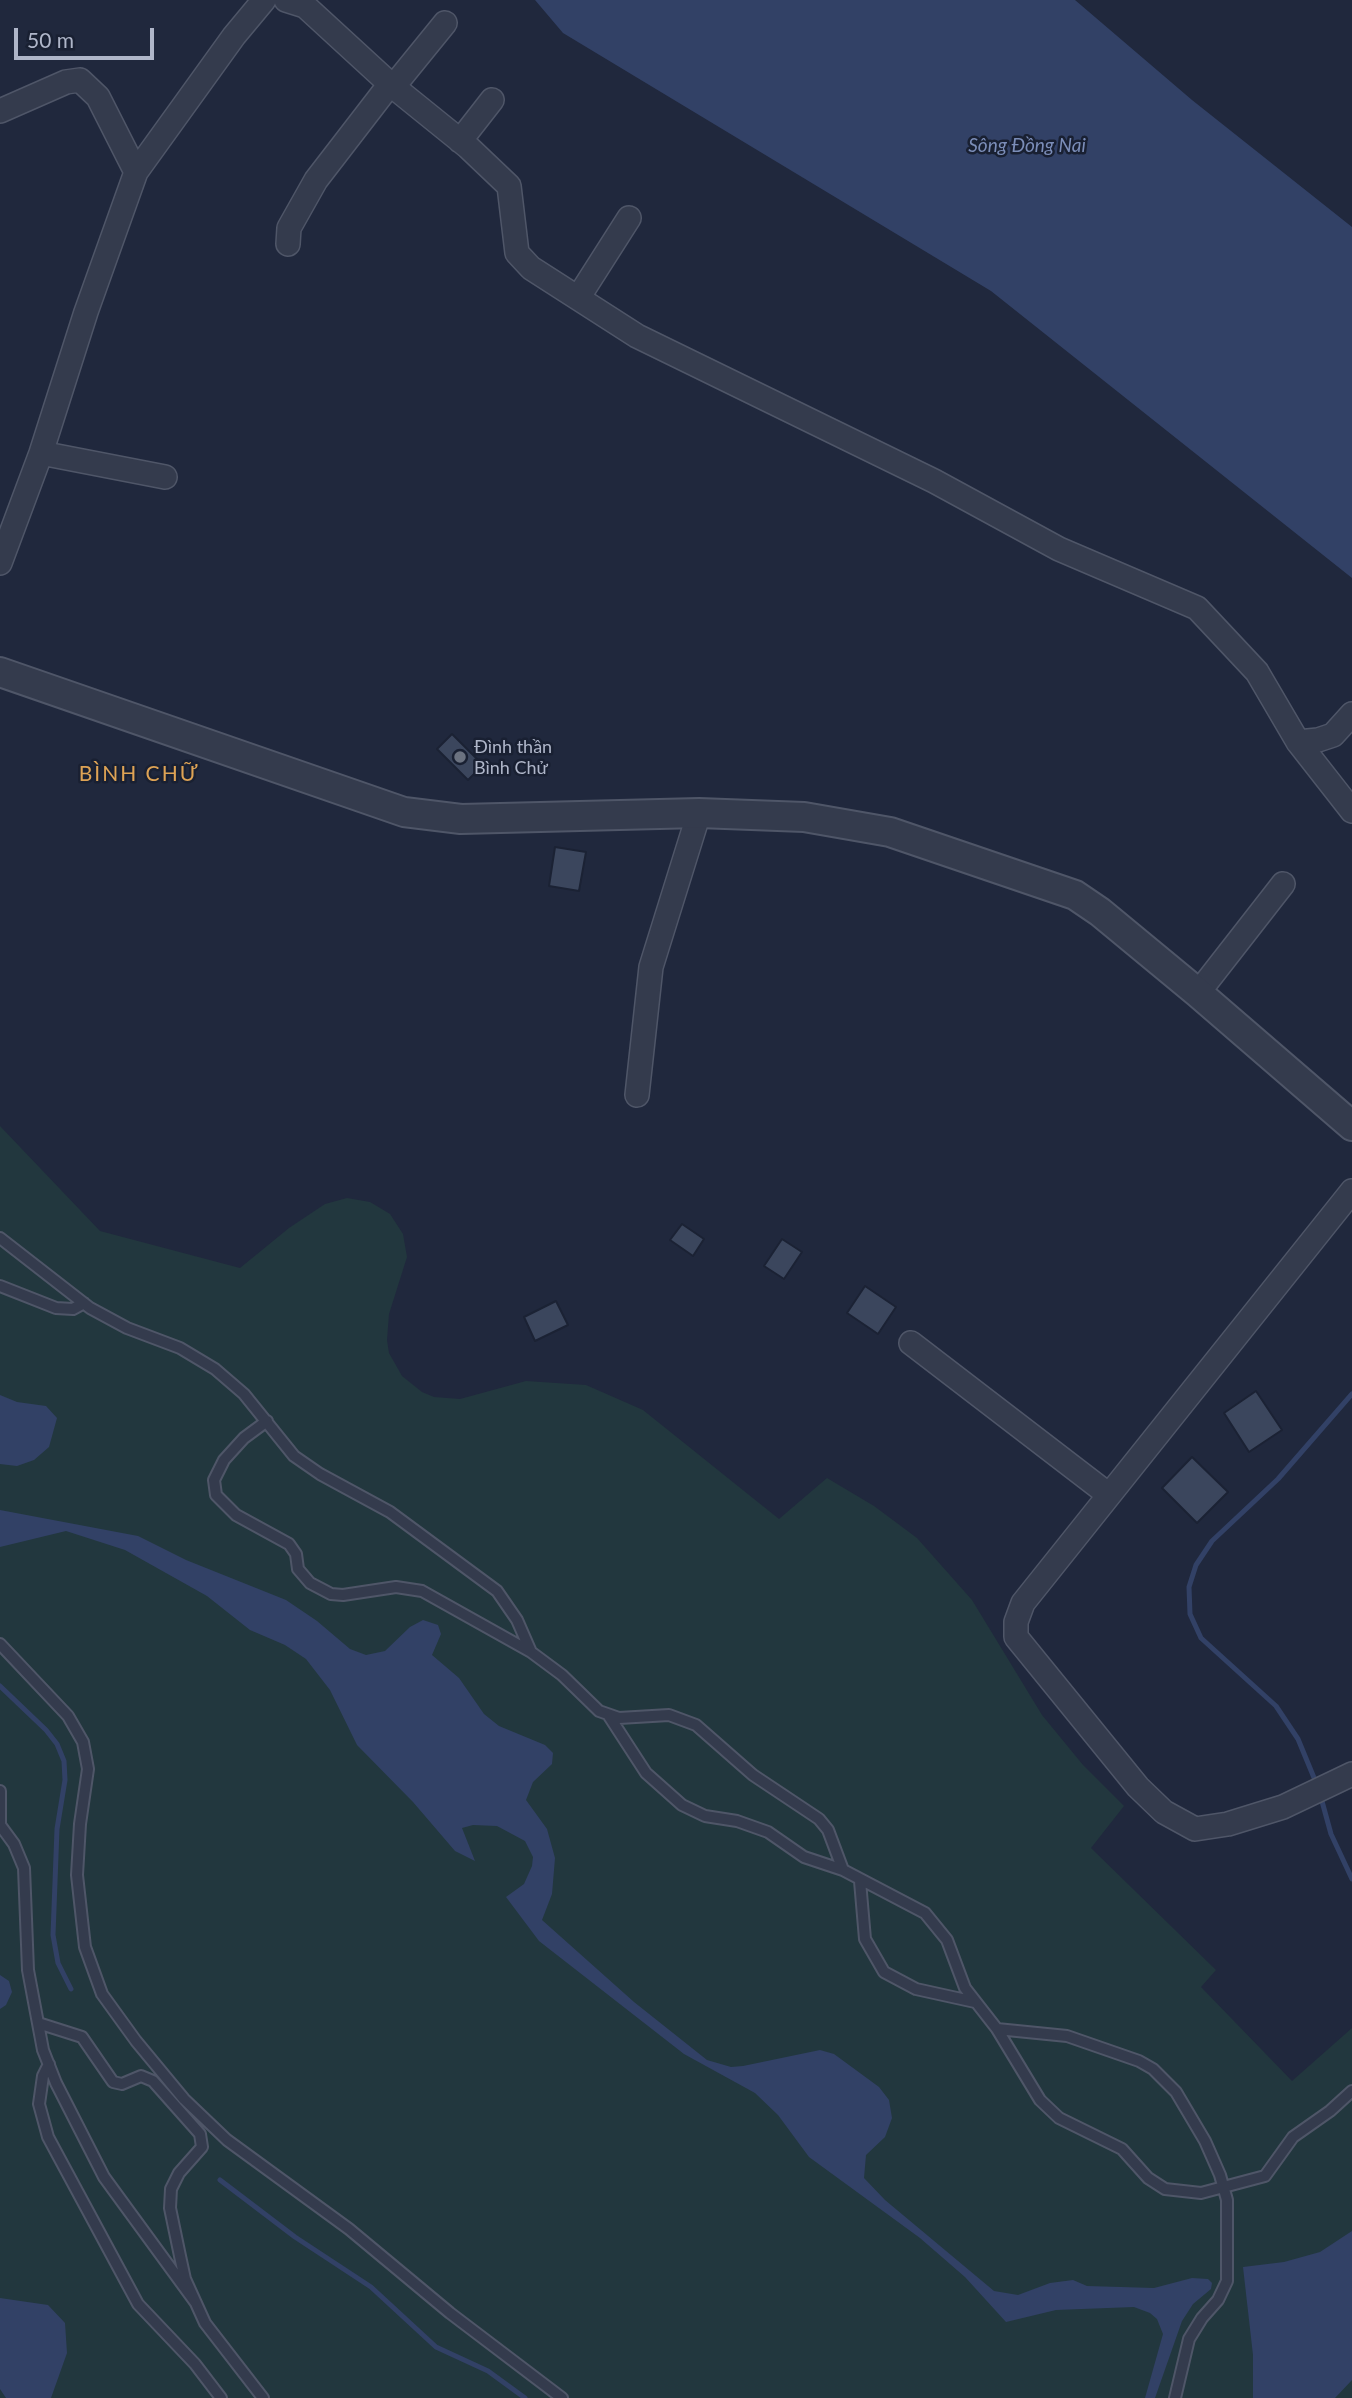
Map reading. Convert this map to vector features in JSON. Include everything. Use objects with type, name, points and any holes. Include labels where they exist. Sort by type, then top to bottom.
[{"type":"street","points":[[0,563],[41,453],[86,312],[136,172],[234,36],[264,0]]},
{"type":"street","points":[[286,0],[305,6],[392,86],[460,141],[509,186],[517,253],[531,268],[637,335],[934,481],[1059,549],[1197,608],[1257,672],[1298,742],[1352,811]]},
{"type":"street","points":[[288,244],[289,228],[316,180],[445,23]]},
{"type":"street","points":[[0,111],[66,82],[80,80],[98,97],[136,172]]},
{"type":"street","points":[[460,141],[492,100]]},
{"type":"street","points":[[578,298],[629,218]]},
{"type":"street","points":[[41,453],[165,477]]},
{"type":"street","points":[[0,672],[404,813],[461,820],[699,813],[804,817],[890,832],[1064,891],[1100,912],[1352,1126]]},
{"type":"street","points":[[1298,742],[1333,735],[1352,714]]},
{"type":"street","points":[[636,1095],[651,967],[699,813]]},
{"type":"street","points":[[1198,993],[1283,884]]},
{"type":"street","points":[[1348,1777],[1301,1799],[1228,1824],[1195,1829],[1164,1812],[1138,1787],[1016,1637],[1016,1622],[1023,1603],[1352,1191]]},
{"type":"street","points":[[911,1343],[1109,1495]]},
{"type":"lane","points":[[0,1238],[84,1303],[127,1328],[198,1358],[231,1382],[267,1421],[283,1444],[307,1465],[390,1512],[497,1591],[517,1620],[531,1652]]},
{"type":"lane","points":[[0,1286],[56,1308],[73,1309],[84,1303]]},
{"type":"lane","points":[[267,1421],[244,1438],[224,1460],[214,1480],[216,1495],[236,1515],[289,1544],[296,1554],[298,1569],[310,1583],[331,1594],[343,1595],[396,1587],[422,1591],[531,1652],[562,1675],[591,1705],[609,1716],[646,1773],[682,1805],[705,1816],[753,1825],[775,1836],[804,1857],[843,1870],[860,1881],[916,1906],[934,1921],[947,1941],[958,1973],[975,2002],[997,2029],[1040,2100],[1059,2118],[1116,2145],[1154,2183],[1176,2193],[1200,2193],[1265,2176],[1293,2137],[1352,2091]]},
{"type":"lane","points":[[0,1644],[68,1716],[83,1742],[88,1769],[80,1824],[77,1875],[85,1947],[102,1994],[136,2041],[184,2099],[235,2147],[349,2229],[460,2321],[562,2398]]},
{"type":"lane","points":[[609,1716],[669,1715],[696,1726],[753,1775],[819,1819],[828,1830],[843,1870]]},
{"type":"lane","points":[[0,1791],[0,1825],[14,1844],[23,1868],[25,1945],[38,2023],[49,2064],[70,2116],[104,2177],[196,2303]]},
{"type":"lane","points":[[860,1881],[865,1939],[884,1972],[916,1989],[975,2002]]},
{"type":"lane","points":[[38,2023],[82,2037],[113,2082],[122,2084],[141,2076],[153,2081],[200,2134],[202,2147],[174,2181],[170,2199],[185,2279],[218,2342],[263,2398]]},
{"type":"lane","points":[[997,2029],[1067,2036],[1128,2056],[1153,2069],[1176,2092],[1205,2141],[1224,2186],[1228,2215],[1227,2281],[1218,2300],[1189,2339],[1175,2398]]},
{"type":"lane","points":[[49,2064],[43,2076],[39,2104],[48,2137],[138,2304],[195,2364],[221,2398]]},
{"type":"shaded area","points":[[0,1126],[100,1231],[240,1268],[289,1228],[325,1204],[347,1198],[370,1202],[390,1214],[403,1234],[407,1257],[389,1314],[387,1340],[389,1353],[402,1376],[422,1392],[434,1397],[460,1399],[526,1381],[586,1385],[643,1410],[779,1519],[827,1478],[874,1506],[917,1538],[972,1600],[1042,1715],[1083,1765],[1124,1806],[1091,1848],[1216,1970],[1201,1987],[1292,2081],[1352,2028],[1352,2398],[0,2398]]},
{"type":"water","name":"Sông Đồng Nai","points":[[535,0],[1075,0],[1192,100],[1352,227],[1352,578],[991,291],[563,33]]},
{"type":"water","points":[[0,1395],[17,1402],[46,1406],[57,1418],[49,1447],[34,1460],[17,1466],[0,1464]]},
{"type":"water","points":[[0,1510],[138,1536],[186,1560],[286,1600],[317,1621],[350,1649],[366,1655],[385,1651],[410,1627],[423,1620],[438,1625],[441,1634],[432,1655],[459,1678],[484,1714],[499,1726],[545,1745],[553,1753],[552,1764],[533,1782],[526,1800],[547,1829],[555,1858],[552,1894],[542,1920],[634,2002],[707,2060],[731,2067],[743,2066],[820,2050],[834,2054],[879,2087],[889,2100],[892,2118],[885,2137],[866,2155],[864,2178],[885,2200],[994,2291],[1018,2295],[1050,2283],[1073,2280],[1087,2286],[1154,2288],[1192,2278],[1208,2279],[1212,2283],[1211,2289],[1193,2304],[1182,2321],[1155,2398],[1145,2398],[1163,2334],[1157,2319],[1134,2307],[1056,2310],[1006,2322],[965,2277],[920,2238],[809,2157],[778,2115],[755,2093],[684,2054],[539,1941],[506,1897],[524,1884],[532,1866],[533,1857],[525,1841],[497,1826],[473,1825],[462,1828],[475,1861],[455,1851],[413,1802],[357,1745],[330,1690],[306,1659],[285,1645],[250,1630],[207,1596],[125,1550],[66,1531],[0,1547]]},
{"type":"water","points":[[0,1975],[9,1981],[12,1992],[6,2005],[0,2009]]},
{"type":"water","points":[[1352,2231],[1352,2380],[1335,2398],[1253,2398],[1253,2355],[1243,2267],[1284,2262],[1320,2252]]},
{"type":"water","points":[[0,2298],[48,2305],[65,2323],[67,2353],[51,2398],[6,2398],[0,2389]]},
{"type":"building","name":"Đình thần Bình Chử","points":[[452,734],[483,765],[468,780],[437,749]]},
{"type":"building","points":[[555,847],[586,852],[579,891],[549,886]]},
{"type":"building","points":[[682,1224],[704,1239],[693,1256],[670,1240]]},
{"type":"building","points":[[782,1239],[802,1252],[784,1279],[764,1266]]},
{"type":"building","points":[[865,1286],[896,1307],[878,1334],[847,1313]]},
{"type":"building","points":[[556,1301],[568,1325],[535,1341],[524,1317]]},
{"type":"building","points":[[1256,1391],[1282,1430],[1249,1452],[1224,1413]]},
{"type":"building","points":[[1192,1457],[1228,1492],[1197,1523],[1162,1488]]},
{"type":"waterway","points":[[1317,1785],[1298,1739],[1276,1706],[1201,1638],[1190,1614],[1189,1587],[1196,1565],[1212,1541],[1278,1479],[1352,1394]]},
{"type":"waterway","points":[[0,1686],[46,1730],[57,1744],[64,1761],[65,1780],[57,1829],[53,1935],[58,1963],[71,1989]]},
{"type":"waterway","points":[[1320,1794],[1331,1834],[1352,1879]]},
{"type":"waterway","points":[[220,2180],[295,2237],[371,2287],[436,2347],[488,2371],[525,2398]]},
{"type":"place","name":"Đình thần Bình Chử","points":[[460,757]]},
{"type":"district","name":"BÌNH CHỮ","points":[[139,774]]}]
